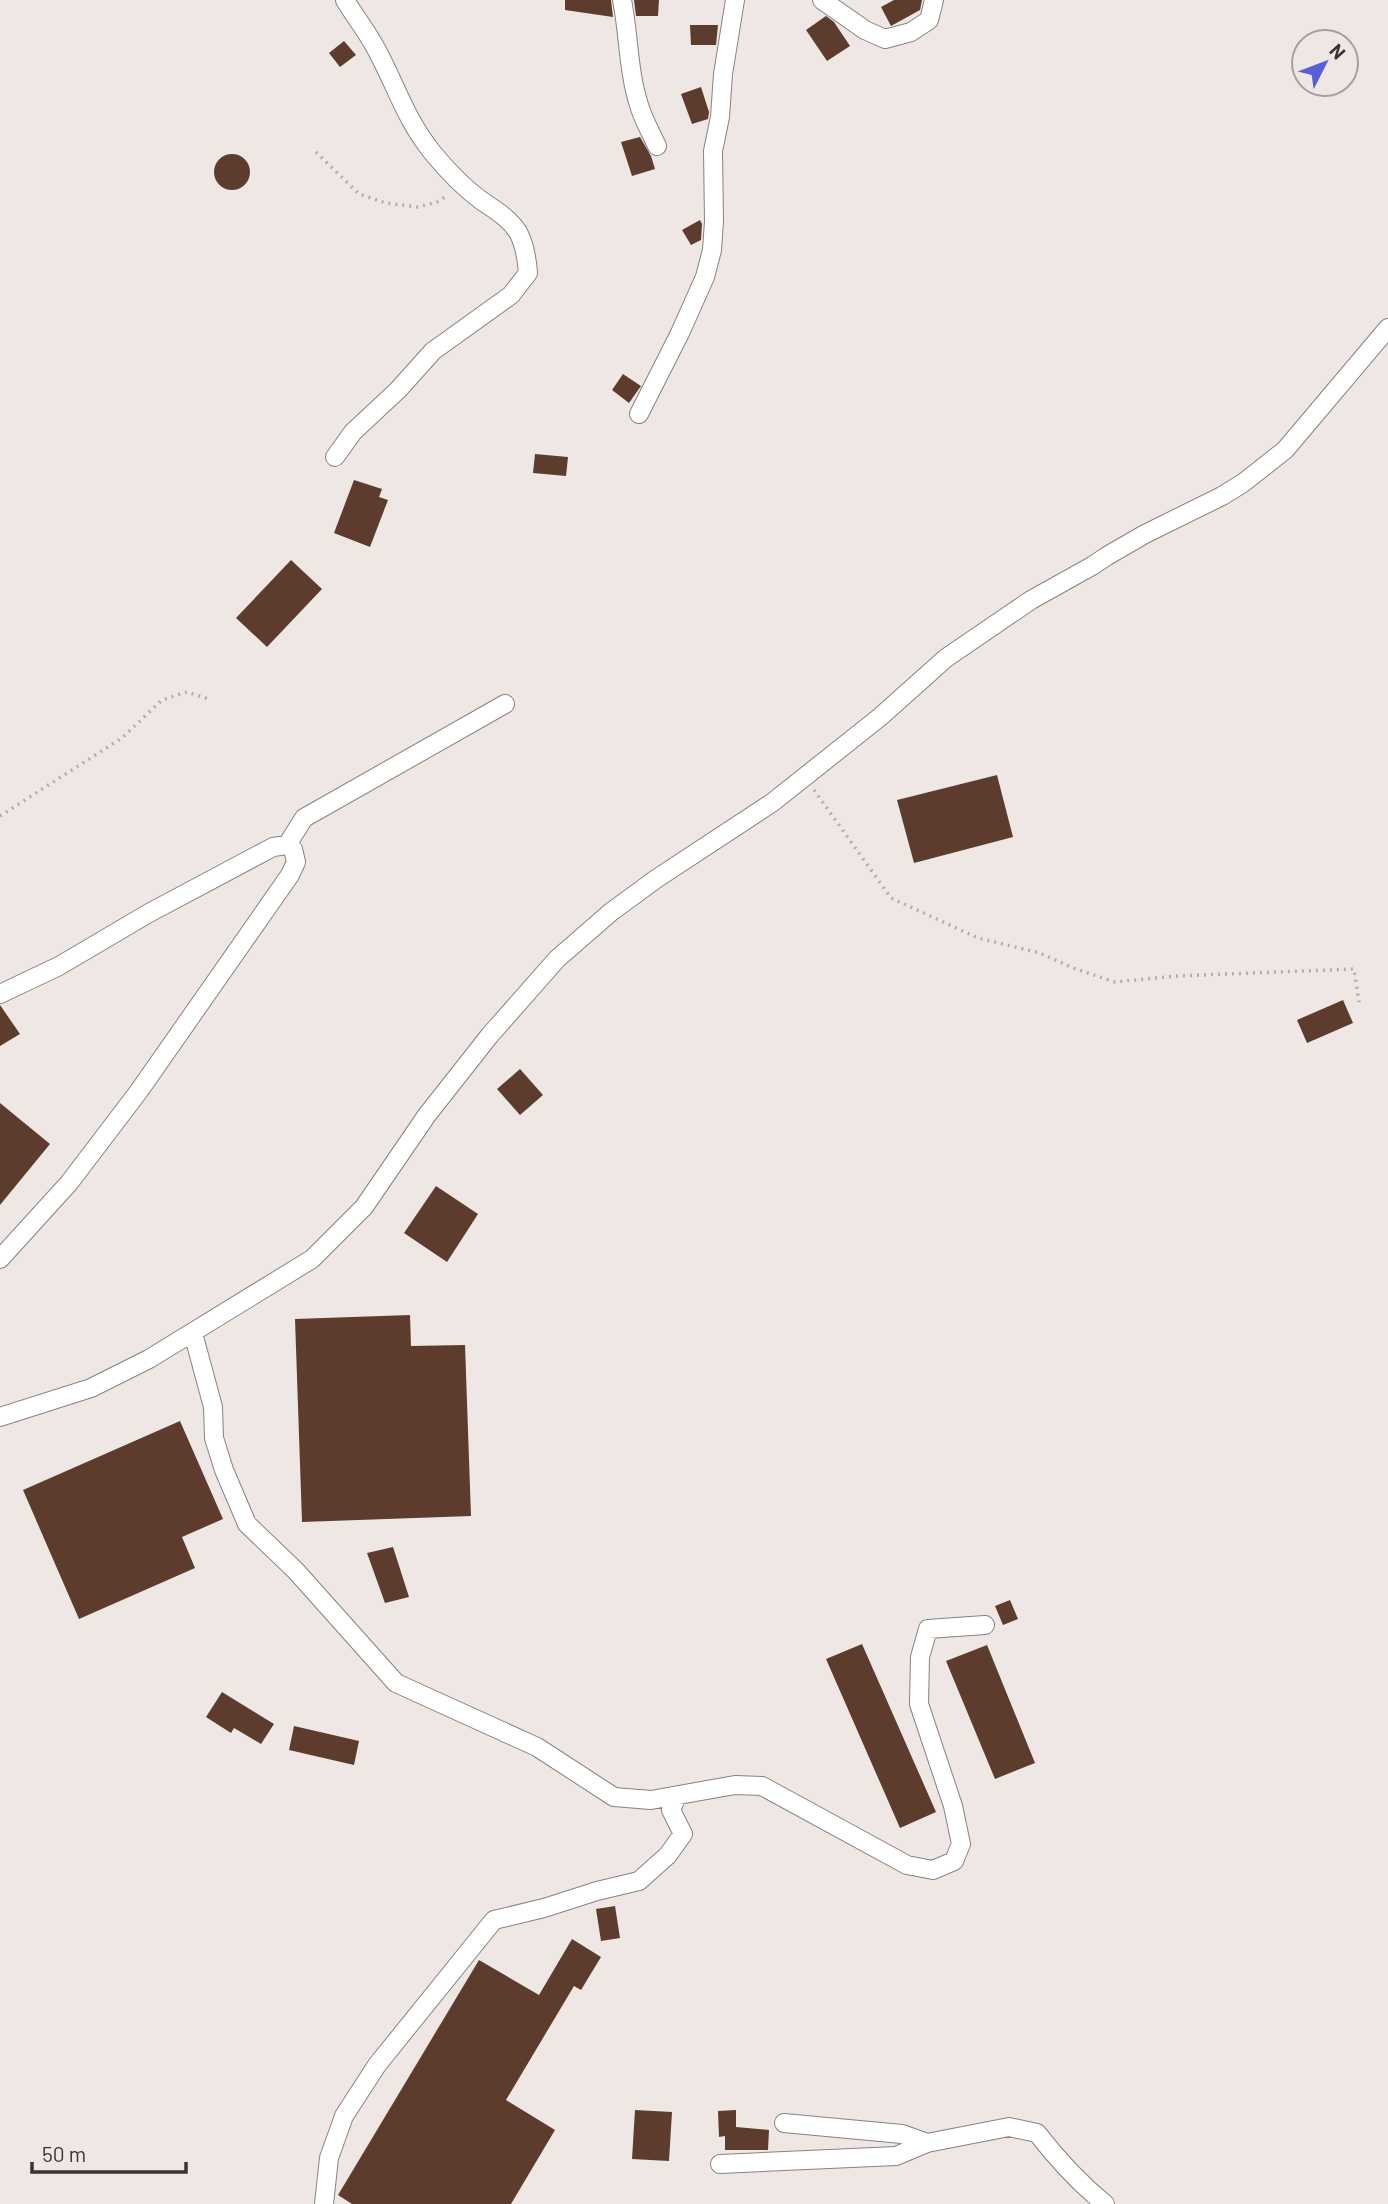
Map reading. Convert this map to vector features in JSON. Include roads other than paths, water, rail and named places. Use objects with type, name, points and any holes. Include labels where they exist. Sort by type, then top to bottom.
[{"type":"street","points":[[335,457],[353,432],[398,390],[433,351],[511,295],[528,273],[526,252],[518,232],[499,212],[465,185],[416,131],[374,45],[345,0]]},
{"type":"street","points":[[622,0],[631,73],[639,106],[657,146]]},
{"type":"street","points":[[639,414],[705,277],[712,250],[713,151],[735,0]]},
{"type":"street","points":[[822,0],[864,30],[885,39],[911,33],[929,20],[934,0]]},
{"type":"street","points":[[0,1418],[91,1388],[149,1359],[312,1259],[364,1208],[427,1115],[490,1034],[557,959],[611,912],[763,809],[880,717],[946,658],[1031,600],[1124,546],[1243,483],[1285,450],[1388,328]]},
{"type":"street","points":[[287,845],[304,818],[505,704]]},
{"type":"street","points":[[0,994],[59,966],[149,913],[273,847],[287,845],[293,849],[296,862],[290,875],[139,1091],[69,1183],[0,1259]]},
{"type":"street","points":[[193,1333],[213,1407],[214,1438],[224,1470],[247,1524],[296,1571],[396,1683],[537,1747],[614,1797],[651,1800],[735,1785],[762,1786],[908,1865],[933,1870],[954,1861],[961,1844],[953,1806],[919,1704],[920,1657],[928,1629],[985,1625]]},
{"type":"street","points":[[324,2204],[330,2158],[344,2116],[377,2065],[469,1948],[494,1920],[639,1881],[668,1855],[683,1834],[671,1810],[677,1796]]},
{"type":"street","points":[[784,2123],[902,2134],[927,2143]]},
{"type":"street","points":[[720,2164],[896,2157],[927,2143],[1009,2127],[1037,2133],[1062,2165],[1105,2204]]}]
